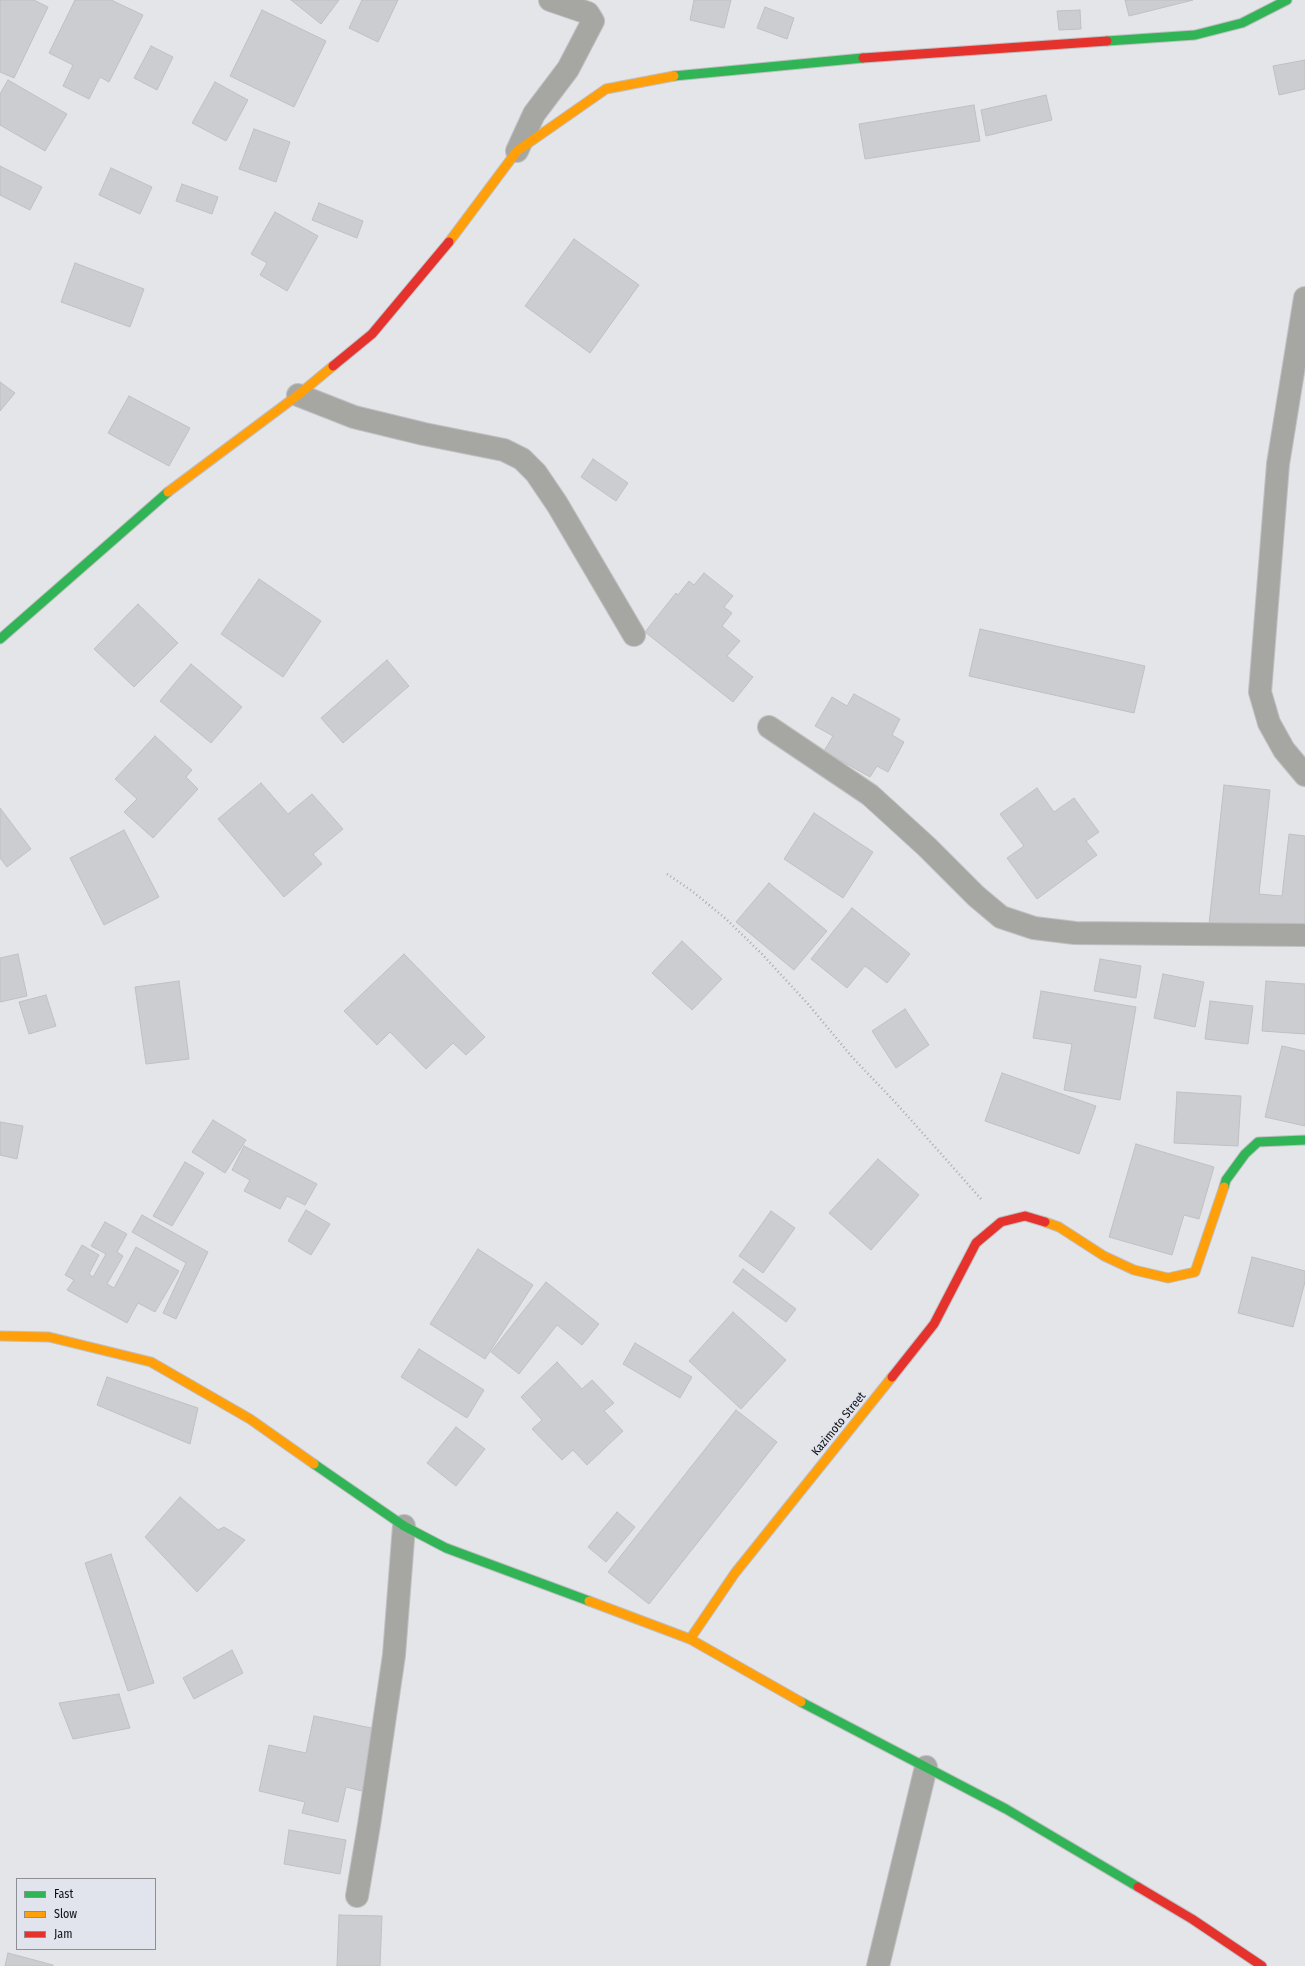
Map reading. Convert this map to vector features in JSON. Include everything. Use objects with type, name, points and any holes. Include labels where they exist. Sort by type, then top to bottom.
[{"type":"street","points":[[0,639],[174,487],[298,394],[372,334],[438,259],[517,151],[534,114],[568,69],[593,21],[588,13],[550,0]]},
{"type":"street","points":[[517,151],[606,89],[676,76],[869,57],[1195,35],[1242,23],[1287,0]]},
{"type":"street","points":[[1305,298],[1278,464],[1260,692],[1269,723],[1284,750],[1305,774]]},
{"type":"street","points":[[298,394],[354,418],[504,450],[522,459],[536,473],[557,504],[634,635]]},
{"type":"street","points":[[769,727],[870,795],[927,847],[976,896],[1001,917],[1034,928],[1075,933],[1305,935]]},
{"type":"street","points":[[1001,1222],[1025,1216],[1059,1227],[1104,1256],[1134,1270],[1168,1278],[1195,1272],[1226,1180],[1245,1154],[1258,1142],[1305,1140]]},
{"type":"street","name":"Kazimoto Street","points":[[690,1639],[735,1573],[934,1324],[976,1242],[1001,1222]]},
{"type":"street","points":[[0,1336],[49,1337],[151,1362],[250,1419],[404,1526],[446,1548],[690,1639],[787,1695],[1006,1808],[1166,1903],[1262,1966]]},
{"type":"street","points":[[357,1896],[370,1825],[394,1656],[404,1526]]},
{"type":"street","points":[[878,1966],[926,1767]]},
{"type":"path","points":[[667,874],[692,891],[726,919],[761,953],[808,1004],[852,1057],[970,1184],[1001,1222]]},
{"type":"building","points":[[0,0],[34,0],[48,7],[14,78],[0,72]]},
{"type":"building","points":[[75,0],[111,0],[143,15],[109,82],[100,77],[89,99],[63,86],[73,65],[49,53]]},
{"type":"building","points":[[291,0],[339,0],[321,24]]},
{"type":"building","points":[[362,0],[398,0],[378,42],[349,28]]},
{"type":"building","points":[[694,0],[731,0],[724,28],[690,20]]},
{"type":"building","points":[[1125,0],[1193,0],[1129,16]]},
{"type":"building","points":[[765,7],[794,18],[787,39],[757,28]]},
{"type":"building","points":[[262,10],[326,41],[294,107],[230,76]]},
{"type":"building","points":[[1080,10],[1081,29],[1059,30],[1057,11]]},
{"type":"building","points":[[151,46],[173,57],[157,90],[134,78]]},
{"type":"building","points":[[1305,60],[1305,89],[1279,95],[1273,66]]},
{"type":"building","points":[[8,80],[67,114],[45,151],[0,125],[0,94]]},
{"type":"building","points":[[215,82],[248,100],[226,141],[192,123]]},
{"type":"building","points":[[1046,95],[1052,120],[986,136],[981,110]]},
{"type":"building","points":[[974,105],[980,141],[865,159],[859,124]]},
{"type":"building","points":[[254,129],[290,142],[276,182],[239,169]]},
{"type":"building","points":[[0,166],[42,187],[30,210],[0,195]]},
{"type":"building","points":[[111,168],[152,187],[140,214],[99,195]]},
{"type":"building","points":[[182,184],[218,197],[212,214],[176,201]]},
{"type":"building","points":[[319,203],[363,221],[357,238],[312,220]]},
{"type":"building","points":[[275,212],[318,236],[287,291],[260,275],[267,263],[251,254]]},
{"type":"building","points":[[574,239],[639,285],[590,353],[525,306]]},
{"type":"building","points":[[75,263],[144,289],[130,327],[61,302]]},
{"type":"building","points":[[0,382],[15,393],[0,411]]},
{"type":"building","points":[[129,396],[190,428],[169,466],[108,433]]},
{"type":"building","points":[[593,459],[628,483],[616,501],[581,477]]},
{"type":"building","points":[[704,573],[733,596],[724,607],[732,613],[722,626],[740,641],[727,656],[753,677],[733,702],[645,632],[676,593],[678,595],[689,581],[694,585]]},
{"type":"building","points":[[259,579],[321,621],[283,677],[221,634]]},
{"type":"building","points":[[138,604],[178,643],[134,687],[94,649]]},
{"type":"building","points":[[980,629],[1145,666],[1134,713],[969,676]]},
{"type":"building","points":[[387,660],[409,686],[343,743],[321,718]]},
{"type":"building","points":[[191,664],[242,707],[211,743],[160,701]]},
{"type":"building","points":[[854,694],[900,719],[892,735],[904,742],[888,772],[877,766],[870,777],[824,751],[833,736],[815,726],[832,697],[847,706]]},
{"type":"building","points":[[155,736],[192,770],[186,777],[198,789],[153,838],[124,812],[137,799],[115,779]]},
{"type":"building","points":[[261,783],[288,814],[312,794],[343,829],[313,854],[322,864],[284,897],[218,819]]},
{"type":"building","points":[[1224,785],[1270,790],[1259,894],[1282,896],[1289,834],[1305,836],[1305,935],[1209,924]]},
{"type":"building","points":[[1037,788],[1054,812],[1074,798],[1099,832],[1086,841],[1097,855],[1037,899],[1007,858],[1024,846],[1000,814]]},
{"type":"building","points":[[0,808],[31,849],[7,867],[0,858]]},
{"type":"building","points":[[814,813],[873,852],[843,898],[784,859]]},
{"type":"building","points":[[124,830],[159,897],[104,925],[70,858]]},
{"type":"building","points":[[769,883],[827,931],[794,970],[736,922]]},
{"type":"building","points":[[852,908],[910,954],[887,983],[865,966],[847,988],[811,959]]},
{"type":"building","points":[[682,941],[722,979],[692,1010],[652,973]]},
{"type":"building","points":[[18,954],[27,996],[0,1002],[0,958]]},
{"type":"building","points":[[404,954],[485,1037],[466,1055],[453,1043],[426,1069],[390,1032],[377,1045],[344,1011]]},
{"type":"building","points":[[1100,959],[1141,966],[1136,998],[1094,991]]},
{"type":"building","points":[[1163,974],[1204,982],[1195,1027],[1154,1018]]},
{"type":"building","points":[[179,981],[189,1059],[146,1064],[135,987]]},
{"type":"building","points":[[1266,981],[1305,984],[1305,1034],[1262,1031]]},
{"type":"building","points":[[1041,991],[1136,1007],[1120,1100],[1064,1090],[1072,1044],[1033,1038]]},
{"type":"building","points":[[46,995],[56,1026],[29,1034],[19,1002]]},
{"type":"building","points":[[1210,1001],[1253,1006],[1248,1044],[1205,1039]]},
{"type":"building","points":[[905,1009],[929,1045],[896,1068],[872,1031]]},
{"type":"building","points":[[1282,1046],[1305,1051],[1305,1126],[1265,1117]]},
{"type":"building","points":[[1002,1073],[1096,1106],[1079,1154],[985,1121]]},
{"type":"building","points":[[1177,1092],[1241,1096],[1238,1146],[1174,1143]]},
{"type":"building","points":[[213,1120],[246,1140],[225,1173],[192,1152]]},
{"type":"building","points":[[0,1122],[23,1126],[17,1159],[0,1155]]},
{"type":"building","points":[[1136,1144],[1214,1167],[1199,1219],[1184,1215],[1172,1255],[1109,1237]]},
{"type":"building","points":[[244,1146],[317,1184],[305,1205],[287,1196],[280,1209],[244,1191],[250,1180],[232,1170]]},
{"type":"building","points":[[878,1159],[919,1195],[871,1250],[829,1213]]},
{"type":"building","points":[[185,1162],[204,1173],[172,1226],[153,1216]]},
{"type":"building","points":[[306,1210],[330,1224],[311,1255],[288,1241]]},
{"type":"building","points":[[771,1211],[795,1228],[763,1273],[739,1256]]},
{"type":"building","points":[[142,1215],[208,1252],[176,1319],[163,1313],[186,1263],[132,1232]]},
{"type":"building","points":[[105,1222],[127,1234],[117,1252],[123,1256],[107,1284],[114,1288],[136,1247],[179,1271],[155,1312],[138,1303],[127,1323],[67,1290],[74,1280],[65,1275],[82,1245],[99,1255],[89,1274],[93,1277],[106,1254],[91,1246]]},
{"type":"building","points":[[478,1249],[533,1285],[485,1359],[430,1324]]},
{"type":"building","points":[[1252,1257],[1305,1271],[1305,1282],[1293,1327],[1238,1313]]},
{"type":"building","points":[[743,1269],[796,1309],[786,1322],[733,1282]]},
{"type":"building","points":[[546,1282],[599,1324],[582,1345],[557,1325],[519,1374],[491,1352]]},
{"type":"building","points":[[733,1312],[786,1360],[741,1409],[689,1361]]},
{"type":"building","points":[[635,1343],[692,1377],[680,1398],[623,1364]]},
{"type":"building","points":[[419,1349],[484,1390],[467,1418],[401,1377]]},
{"type":"building","points":[[557,1362],[582,1389],[592,1380],[614,1403],[604,1411],[623,1431],[587,1465],[573,1450],[562,1460],[532,1429],[542,1420],[521,1397]]},
{"type":"building","points":[[107,1377],[198,1408],[190,1444],[97,1405]]},
{"type":"building","points":[[736,1410],[777,1442],[649,1604],[608,1572]]},
{"type":"building","points":[[456,1427],[485,1449],[456,1486],[427,1463]]},
{"type":"building","points":[[180,1497],[218,1530],[224,1527],[245,1540],[197,1592],[145,1537]]},
{"type":"building","points":[[617,1512],[635,1527],[606,1562],[588,1547]]},
{"type":"building","points":[[111,1554],[154,1683],[128,1691],[85,1563]]},
{"type":"building","points":[[232,1650],[243,1673],[194,1699],[183,1678]]},
{"type":"building","points":[[119,1694],[130,1728],[73,1739],[59,1703]]},
{"type":"building","points":[[314,1716],[376,1729],[362,1791],[346,1787],[338,1822],[302,1813],[305,1802],[259,1791],[269,1745],[306,1753]]},
{"type":"building","points":[[289,1830],[346,1840],[340,1874],[284,1864]]},
{"type":"building","points":[[339,1915],[382,1916],[380,1966],[337,1966]]},
{"type":"building","points":[[8,1953],[53,1965],[53,1966],[5,1966]]},
{"type":"traffic: fast","points":[[1107,41],[1195,35],[1242,23],[1287,0]]},
{"type":"traffic: fast","points":[[674,76],[863,58]]},
{"type":"traffic: fast","points":[[0,639],[168,492]]},
{"type":"traffic: fast","points":[[1224,1187],[1226,1180],[1245,1154],[1258,1142],[1305,1140]]},
{"type":"traffic: fast","points":[[314,1464],[404,1526],[446,1548],[589,1601]]},
{"type":"traffic: fast","points":[[801,1702],[1006,1809],[1138,1887]]},
{"type":"traffic: slow","points":[[449,242],[517,151],[606,89],[674,76]]},
{"type":"traffic: slow","points":[[168,492],[298,395],[333,366]]},
{"type":"traffic: slow","points":[[1045,1222],[1059,1227],[1104,1256],[1134,1270],[1168,1278],[1195,1272],[1224,1187]]},
{"type":"traffic: slow","points":[[0,1336],[49,1337],[151,1362],[250,1419],[314,1464]]},
{"type":"traffic: slow","points":[[690,1639],[735,1573],[892,1377]]},
{"type":"traffic: slow","points":[[589,1601],[690,1639],[801,1702]]},
{"type":"traffic: jam","points":[[863,58],[1107,41]]},
{"type":"traffic: jam","points":[[333,366],[372,334],[449,242]]},
{"type":"traffic: jam","points":[[892,1377],[934,1324],[976,1243],[1001,1222],[1025,1216],[1045,1222]]},
{"type":"traffic: jam","points":[[1138,1887],[1192,1919],[1262,1966]]}]
